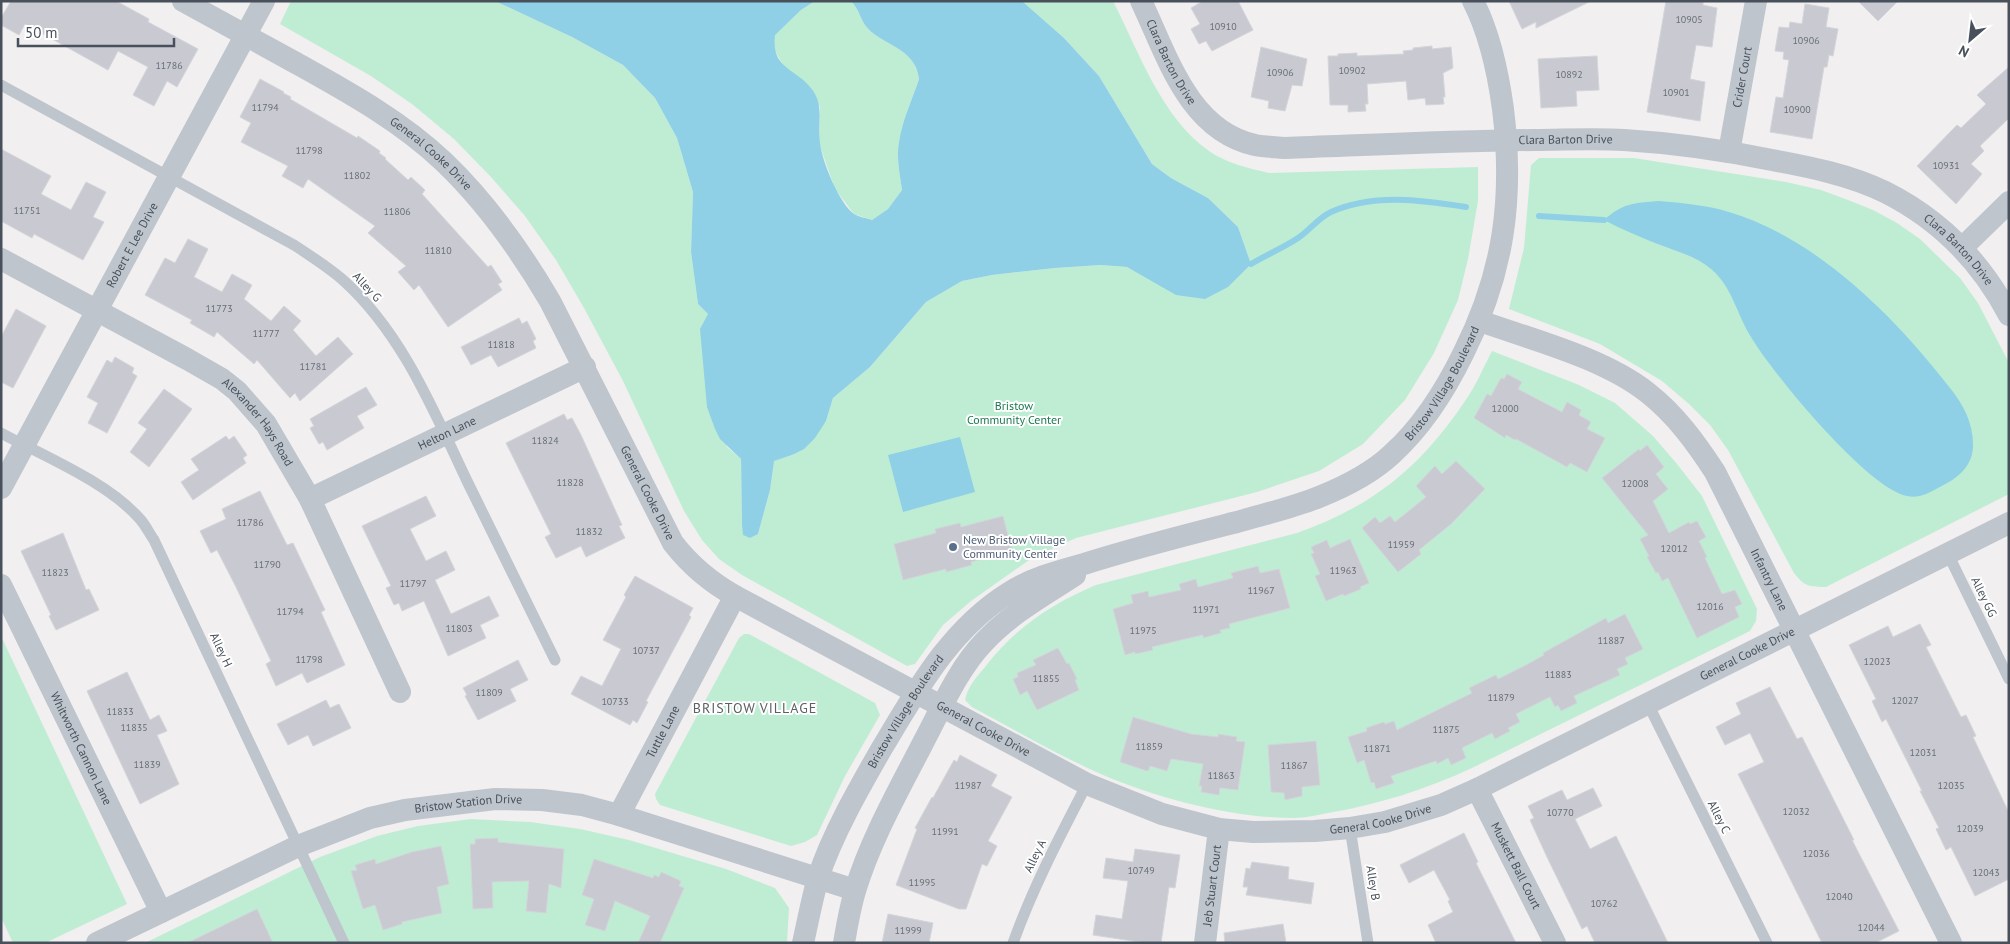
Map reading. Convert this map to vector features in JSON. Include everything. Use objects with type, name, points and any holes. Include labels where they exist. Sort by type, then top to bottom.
[{"type":"street","name":"General Cooke Drive","points":[[183,1],[337,86],[393,120],[445,162],[489,211],[528,264],[550,301],[673,543],[686,560],[702,574],[718,587],[1087,784],[1162,814],[1219,829],[1283,833],[1350,828],[1385,822],[1414,814],[1477,789],[2009,523]]},
{"type":"street","name":"Robert E Lee Drive","points":[[1,488],[264,1]]},
{"type":"street","name":"Clara Barton Drive","points":[[1141,1],[1191,101],[1204,118],[1216,128],[1240,140],[1255,145],[1285,148],[1507,140],[1622,140],[1729,152],[1799,165],[1863,182],[1916,210],[1962,248],[1985,275],[2009,314]]},
{"type":"street","name":"Bristow Village Boulevard","points":[[803,943],[818,877],[863,782],[915,692],[944,651],[984,611],[1012,590],[1050,574],[1098,559],[1289,508],[1332,491],[1362,476],[1391,455],[1414,432],[1448,384],[1480,321],[1495,274],[1503,236],[1507,198],[1507,140],[1501,93],[1493,55],[1473,1]]},
{"type":"street","name":"Crider Court","points":[[1729,152],[1756,1]]},
{"type":"street","points":[[1962,248],[2009,202]]},
{"type":"street","name":"Alexander Hays Road","points":[[1,259],[187,359],[222,379],[237,391],[266,424],[310,499],[400,692]]},
{"type":"street","name":"Infantry Lane","points":[[1480,321],[1614,371],[1649,394],[1676,419],[1697,444],[1715,472],[1950,943]]},
{"type":"street","name":"Helton Lane","points":[[310,499],[584,367]]},
{"type":"street","name":"Bristow Village Boulevard","points":[[844,943],[855,890],[872,846],[942,707],[967,664],[982,644],[1000,626],[1028,605],[1098,559]]},
{"type":"street","name":"Whitworth Cannon Lane","points":[[1,585],[160,912]]},
{"type":"street","name":"Tuttle Lane","points":[[619,814],[735,596]]},
{"type":"street","name":"Muskett Ball Court","points":[[1477,789],[1555,943]]},
{"type":"street","name":"Bristow Station Drive","points":[[97,943],[298,846],[370,818],[405,810],[495,799],[542,800],[582,805],[619,814],[855,890]]},
{"type":"street","name":"Jeb Stuart Court","points":[[1205,943],[1219,829]]},
{"type":"lane","name":"Alley G","points":[[1,85],[294,245],[320,262],[365,303],[387,332],[418,380],[555,660]]},
{"type":"lane","name":"Alley H","points":[[1,433],[101,486],[125,503],[140,519],[154,540],[344,943]]},
{"type":"lane","name":"Alley GG","points":[[1948,554],[2009,679]]},
{"type":"lane","name":"Alley C","points":[[1648,704],[1767,943]]},
{"type":"lane","name":"Alley A","points":[[1014,943],[1026,908],[1045,866],[1087,784]]},
{"type":"lane","name":"Alley B","points":[[1350,828],[1368,943]]},
{"type":"green space","name":"Bristow Community Center","points":[[291,1],[495,1],[572,37],[623,65],[655,98],[677,138],[693,192],[691,252],[698,304],[708,314],[727,447],[741,459],[742,525],[758,534],[770,490],[773,461],[792,455],[826,421],[833,398],[870,367],[926,302],[962,281],[992,275],[1101,265],[1127,267],[1150,279],[1251,264],[1238,227],[1208,198],[1171,178],[1152,164],[1099,76],[1064,38],[1022,1],[1113,1],[1142,62],[1164,102],[1177,120],[1192,137],[1209,151],[1230,162],[1269,173],[1478,167],[1478,201],[1468,259],[1458,300],[1434,353],[1405,400],[1363,444],[1319,471],[1257,492],[1076,538],[1032,558],[971,601],[943,625],[915,664],[907,666],[742,575],[719,559],[702,540],[684,511],[623,381],[584,308],[556,260],[525,216],[454,139],[412,104],[371,76],[280,24]]},
{"type":"green space","points":[[815,1],[851,1],[870,31],[903,52],[914,64],[918,73],[919,79],[907,112],[898,163],[902,190],[888,209],[872,220],[854,214],[835,189],[819,143],[820,107],[811,88],[784,67],[773,47],[774,35],[801,10]]},
{"type":"green space","points":[[1539,158],[1634,158],[1786,182],[1821,190],[1873,210],[1897,223],[1920,239],[1960,278],[1978,303],[2009,363],[2009,494],[1826,587],[1811,586],[1801,581],[1794,573],[1728,450],[1710,425],[1689,404],[1662,381],[1600,344],[1509,309],[1524,248],[1531,165]]},
{"type":"green space","points":[[1492,351],[1579,385],[1615,403],[1653,436],[1702,496],[1757,609],[1756,621],[1750,631],[1454,776],[1384,801],[1302,818],[1246,815],[1221,811],[1172,799],[1125,784],[1037,742],[972,707],[965,700],[970,686],[1009,640],[1035,618],[1080,592],[1096,585],[1297,533],[1349,510],[1372,497],[1412,465],[1448,425],[1469,395]]},
{"type":"green space","points":[[744,634],[749,634],[875,703],[880,715],[845,776],[817,835],[805,842],[791,846],[660,805],[656,799],[655,794],[739,638]]},
{"type":"green space","points":[[1,636],[127,904],[45,943],[13,943],[1,917]]},
{"type":"green space","points":[[471,819],[530,822],[580,829],[629,840],[726,869],[775,888],[789,908],[787,943],[145,943],[320,857],[377,836],[418,826]]},
{"type":"water","points":[[495,1],[815,1],[801,10],[775,35],[777,55],[780,61],[805,81],[815,94],[820,114],[819,136],[821,151],[837,191],[848,209],[854,214],[872,220],[888,209],[902,190],[898,161],[900,135],[919,79],[916,67],[909,58],[903,52],[870,31],[851,1],[1022,1],[1064,38],[1099,76],[1152,164],[1171,178],[1208,198],[1238,227],[1251,264],[1228,287],[1205,299],[1176,295],[1127,267],[1101,265],[992,275],[962,281],[926,302],[870,367],[833,398],[826,421],[815,438],[804,449],[774,461],[770,490],[758,534],[750,538],[743,535],[741,459],[720,439],[707,407],[700,329],[708,314],[698,304],[691,252],[693,192],[677,138],[655,98],[623,65],[572,37]]},
{"type":"water","points":[[1659,201],[1712,208],[1762,224],[1793,241],[1852,283],[1904,334],[1960,401],[1970,423],[1973,440],[1972,455],[1966,468],[1951,481],[1935,490],[1915,497],[1907,496],[1890,488],[1869,473],[1822,427],[1779,376],[1751,337],[1724,284],[1711,269],[1691,257],[1642,238],[1604,220],[1623,207],[1643,202]]},
{"type":"water","points":[[960,437],[975,492],[903,512],[888,455]]},
{"type":"building","points":[[11,1],[116,1],[149,19],[148,22],[198,49],[177,87],[167,81],[154,106],[133,95],[148,67],[118,51],[108,70],[25,24],[19,35],[1,25],[1,18]]},
{"type":"building","points":[[1203,1],[1238,1],[1253,30],[1212,51],[1206,41],[1199,44],[1191,29],[1200,24],[1191,8]]},
{"type":"building","points":[[1509,1],[1591,1],[1536,28],[1536,22],[1522,29]]},
{"type":"building","points":[[1666,1],[1703,1],[1703,5],[1717,8],[1712,47],[1696,45],[1690,79],[1705,82],[1700,121],[1647,112]]},
{"type":"building","points":[[1858,1],[1898,1],[1878,21]]},
{"type":"building","points":[[1805,4],[1829,8],[1826,27],[1838,29],[1833,56],[1829,55],[1827,67],[1824,67],[1812,139],[1770,132],[1776,97],[1783,98],[1789,60],[1783,59],[1784,52],[1775,51],[1779,27],[1789,28],[1790,22],[1802,24]]},
{"type":"building","points":[[1432,46],[1432,49],[1451,47],[1453,68],[1443,73],[1444,104],[1426,105],[1425,98],[1408,100],[1406,81],[1367,84],[1368,104],[1365,104],[1366,111],[1348,112],[1348,105],[1330,105],[1328,56],[1357,53],[1357,56],[1404,54],[1403,51],[1413,50],[1413,48]]},
{"type":"building","points":[[1261,47],[1307,59],[1302,86],[1292,85],[1285,111],[1268,108],[1269,101],[1251,97]]},
{"type":"building","points":[[1597,56],[1599,90],[1576,91],[1577,106],[1541,108],[1538,59]]},
{"type":"building","points":[[2009,67],[2009,118],[1980,146],[1984,151],[1971,164],[1982,174],[1956,204],[1917,166],[1957,125],[1961,128],[1986,104],[1977,95]]},
{"type":"building","points":[[260,79],[357,138],[358,136],[380,151],[379,153],[408,180],[411,177],[425,190],[422,194],[488,267],[491,265],[502,282],[498,284],[502,290],[448,327],[419,285],[414,290],[398,272],[406,266],[368,233],[375,226],[308,179],[303,188],[282,176],[288,166],[241,142],[251,123],[240,117]]},
{"type":"building","points":[[1,149],[51,176],[41,194],[71,210],[86,182],[106,192],[93,217],[104,222],[83,260],[34,234],[32,238],[1,221]]},
{"type":"building","points":[[188,239],[208,249],[194,277],[222,292],[232,274],[252,285],[244,299],[271,321],[284,306],[301,321],[293,330],[316,356],[338,337],[353,354],[300,401],[295,393],[290,398],[257,360],[254,364],[217,332],[214,337],[190,323],[192,320],[145,295],[165,258],[175,263]]},
{"type":"building","points":[[16,309],[46,326],[13,388],[1,382],[1,337]]},
{"type":"building","points":[[519,318],[522,324],[527,321],[536,339],[533,341],[536,348],[498,367],[491,355],[471,365],[461,347]]},
{"type":"building","points":[[115,357],[134,368],[132,373],[137,376],[107,433],[88,423],[98,403],[87,397],[107,360],[112,363]]},
{"type":"building","points":[[1507,374],[1522,382],[1518,389],[1562,412],[1567,402],[1581,410],[1579,415],[1591,422],[1587,429],[1605,438],[1587,472],[1570,463],[1567,467],[1516,439],[1506,435],[1505,438],[1474,418],[1487,394],[1491,396],[1501,378],[1504,379]]},
{"type":"building","points":[[366,387],[377,405],[357,416],[364,428],[327,450],[323,442],[319,444],[310,428],[314,426],[310,419]]},
{"type":"building","points":[[164,389],[192,409],[149,467],[130,452],[147,429],[138,423]]},
{"type":"building","points":[[564,414],[567,420],[572,418],[581,435],[622,525],[619,526],[625,538],[586,557],[581,546],[556,558],[545,537],[551,534],[506,443]]},
{"type":"building","points":[[226,436],[229,440],[234,436],[247,455],[243,458],[246,463],[193,500],[181,482],[199,470],[191,459]]},
{"type":"building","points":[[1647,445],[1664,467],[1656,474],[1668,489],[1653,501],[1669,533],[1689,522],[1690,524],[1697,521],[1706,537],[1699,541],[1722,594],[1735,590],[1742,604],[1735,607],[1739,617],[1697,638],[1668,578],[1662,581],[1647,557],[1649,556],[1640,539],[1648,535],[1602,478],[1639,449],[1640,451]]},
{"type":"building","points":[[1456,461],[1485,489],[1451,524],[1419,550],[1421,554],[1398,572],[1362,528],[1375,517],[1380,523],[1390,516],[1395,522],[1426,497],[1416,486],[1435,466],[1442,474]]},
{"type":"building","points":[[260,491],[287,545],[293,543],[325,610],[321,612],[345,665],[307,683],[302,673],[276,686],[266,664],[271,661],[236,587],[217,550],[211,553],[200,531],[226,519],[222,509]]},
{"type":"building","points":[[426,496],[436,516],[410,529],[426,561],[446,551],[455,570],[435,580],[451,614],[489,596],[499,616],[480,625],[486,638],[448,656],[424,601],[402,611],[399,603],[394,605],[386,588],[391,586],[362,526]]},
{"type":"building","name":"New Bristow Village Community Center","points":[[1003,516],[1012,551],[971,562],[972,565],[946,572],[946,569],[903,580],[894,544],[936,533],[935,529],[960,523],[961,527]]},
{"type":"building","points":[[63,533],[86,590],[89,589],[99,610],[56,630],[49,616],[51,615],[21,551]]},
{"type":"building","points":[[1350,539],[1369,583],[1360,587],[1361,589],[1326,601],[1315,576],[1320,574],[1311,554],[1314,553],[1311,547],[1327,540],[1330,548]]},
{"type":"building","points":[[1258,566],[1260,573],[1279,569],[1290,608],[1229,624],[1230,628],[1220,630],[1221,633],[1203,638],[1203,635],[1185,639],[1152,647],[1153,650],[1125,655],[1113,609],[1133,603],[1131,595],[1148,591],[1149,597],[1181,590],[1179,584],[1196,579],[1198,587],[1233,578],[1231,573]]},
{"type":"building","points":[[635,576],[693,608],[689,615],[691,617],[646,701],[648,702],[637,723],[633,720],[630,725],[571,694],[581,676],[602,686],[621,649],[603,640]]},
{"type":"building","points":[[1625,614],[1643,649],[1625,658],[1628,664],[1617,669],[1620,675],[1574,696],[1577,703],[1561,711],[1558,705],[1555,707],[1550,697],[1516,714],[1520,722],[1508,728],[1510,731],[1495,739],[1492,733],[1462,748],[1466,758],[1451,765],[1448,758],[1437,764],[1436,761],[1391,776],[1394,783],[1376,789],[1374,782],[1371,783],[1364,760],[1357,763],[1348,737],[1367,731],[1366,728],[1384,722],[1385,724],[1394,721],[1397,730],[1472,693],[1469,688],[1496,675],[1498,679],[1528,664],[1544,655],[1543,653],[1606,618],[1608,623]]},
{"type":"building","points":[[1920,624],[1931,645],[1926,647],[1961,717],[1966,715],[1976,736],[1973,737],[2009,813],[2009,879],[1975,896],[1951,847],[1946,850],[1936,829],[1939,828],[1920,791],[1922,791],[1886,719],[1882,722],[1872,701],[1876,699],[1849,645],[1888,626],[1893,637]]},
{"type":"building","points":[[1058,648],[1067,664],[1069,663],[1077,679],[1075,680],[1079,690],[1037,710],[1027,691],[1020,695],[1013,679],[1018,677],[1017,673],[1036,665],[1033,660]]},
{"type":"building","points":[[518,660],[528,680],[510,689],[516,701],[478,720],[465,696],[467,695],[463,688]]},
{"type":"building","points":[[127,672],[150,720],[159,715],[167,731],[157,735],[179,784],[140,804],[87,691]]},
{"type":"building","points":[[1770,687],[1797,739],[1802,737],[1899,931],[1875,943],[1822,943],[1738,774],[1764,762],[1750,733],[1725,745],[1716,727],[1741,714],[1736,703]]},
{"type":"building","points":[[326,700],[330,708],[339,704],[351,728],[313,746],[308,735],[288,745],[277,724]]},
{"type":"building","points":[[1133,717],[1191,734],[1218,737],[1218,734],[1237,737],[1236,741],[1245,742],[1238,790],[1220,788],[1219,795],[1201,792],[1202,786],[1199,786],[1203,764],[1171,759],[1167,771],[1150,766],[1147,771],[1120,762]]},
{"type":"building","points":[[1316,741],[1320,785],[1302,787],[1302,796],[1285,800],[1284,793],[1271,792],[1268,745]]},
{"type":"building","points":[[960,755],[997,775],[991,786],[1012,797],[988,841],[997,846],[987,866],[982,864],[966,909],[959,909],[896,885],[917,829],[915,828],[954,760],[957,762]]},
{"type":"building","points":[[1593,788],[1602,806],[1575,819],[1590,849],[1616,836],[1668,943],[1595,943],[1587,926],[1582,929],[1547,857],[1530,820],[1534,818],[1528,806],[1562,790],[1567,800]]},
{"type":"building","points":[[1464,833],[1478,862],[1476,863],[1516,943],[1436,943],[1428,925],[1453,912],[1448,901],[1450,900],[1434,870],[1409,883],[1400,865]]},
{"type":"building","points":[[498,838],[498,842],[564,849],[561,888],[549,884],[546,913],[526,911],[529,881],[492,882],[493,908],[473,909],[470,844],[475,844],[475,839]]},
{"type":"building","points":[[441,846],[449,884],[437,887],[442,913],[402,922],[402,924],[383,930],[375,905],[363,909],[351,871],[357,870],[355,865],[375,859],[376,864],[412,852]]},
{"type":"building","points":[[1135,849],[1180,855],[1175,888],[1169,887],[1161,943],[1146,943],[1093,935],[1096,915],[1122,919],[1128,881],[1103,878],[1106,858],[1133,862]]},
{"type":"building","points":[[594,859],[653,878],[654,875],[659,877],[661,872],[681,881],[679,886],[684,888],[660,943],[638,943],[650,916],[615,901],[605,931],[585,925],[594,899],[582,895]]},
{"type":"building","points":[[1252,862],[1289,867],[1288,879],[1314,883],[1311,904],[1246,895],[1248,887],[1243,887],[1246,868],[1250,869]]},
{"type":"building","points":[[257,909],[273,943],[187,943]]},
{"type":"building","points":[[888,914],[933,923],[929,943],[882,943]]},
{"type":"building","points":[[1283,924],[1286,943],[1225,943],[1224,933]]},
{"type":"waterway","points":[[1251,264],[1298,238],[1326,215],[1347,206],[1381,200],[1415,200],[1466,207]]},
{"type":"waterway","points":[[1539,216],[1604,220]]},
{"type":"place","name":"New Bristow Village Community Center","points":[[953,547]]},
{"type":"district","name":"BRISTOW VILLAGE","points":[[755,708]]}]
